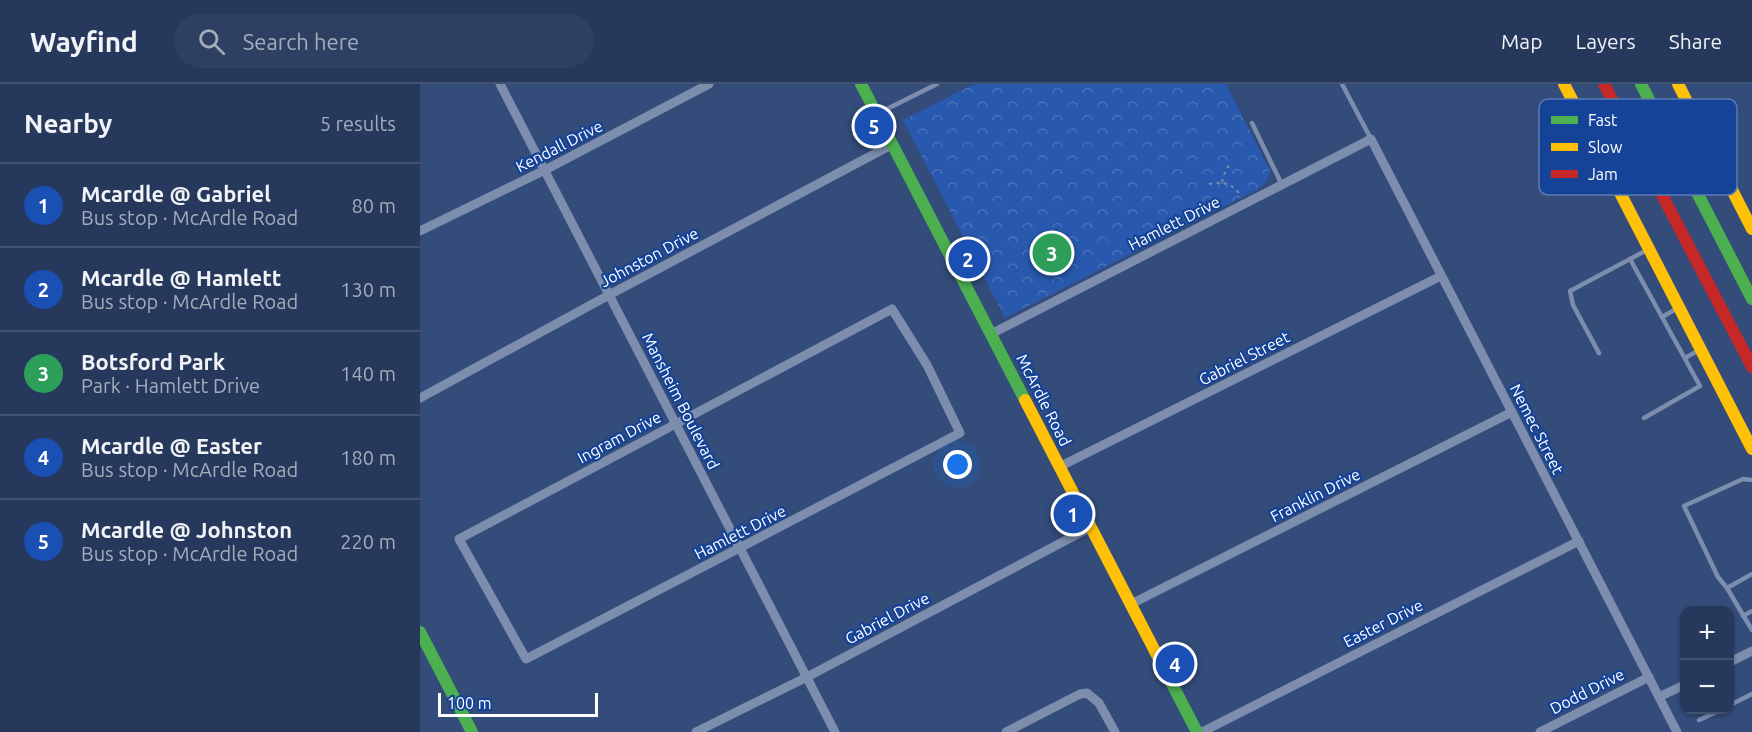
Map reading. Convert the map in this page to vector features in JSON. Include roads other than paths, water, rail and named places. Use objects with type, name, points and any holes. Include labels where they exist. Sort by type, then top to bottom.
[{"type":"main road","name":"McArdle Road","points":[[861,84],[1197,732]]},
{"type":"main road","points":[[1564,84],[1572,99]]},
{"type":"main road","points":[[1604,84],[1612,99]]},
{"type":"main road","points":[[1641,84],[1649,99]]},
{"type":"main road","points":[[1678,84],[1686,99]]},
{"type":"main road","points":[[1621,195],[1752,449]]},
{"type":"main road","points":[[1662,195],[1752,368]]},
{"type":"main road","points":[[1698,195],[1752,299]]},
{"type":"main road","points":[[1735,195],[1752,229]]},
{"type":"main road","points":[[421,635],[472,732]]},
{"type":"street","name":"Mansheim Boulevard","points":[[500,84],[835,732]]},
{"type":"street","name":"Kendall Drive","points":[[420,231],[544,170],[709,84]]},
{"type":"street","name":"Hamlett Drive","points":[[991,334],[1371,139]]},
{"type":"street","name":"Nemec Street","points":[[1371,139],[1677,732]]},
{"type":"street","name":"Johnston Drive","points":[[420,398],[893,144]]},
{"type":"street","name":"Gabriel Street","points":[[1059,467],[1441,276]]},
{"type":"street","name":"Ingram Drive","points":[[492,600],[459,538],[892,309],[927,365]]},
{"type":"street","name":"Hamlett Drive","points":[[492,600],[526,659],[960,433],[927,365]]},
{"type":"street","name":"Franklin Drive","points":[[1131,604],[1512,412]]},
{"type":"street","name":"Gabriel Drive","points":[[696,732],[807,677],[1090,527]]},
{"type":"street","name":"Easter Drive","points":[[1202,732],[1579,541]]},
{"type":"street","points":[[1734,660],[1752,651]]},
{"type":"street","name":"Dodd Drive","points":[[1540,732],[1649,677]]},
{"type":"street","points":[[1659,697],[1680,687]]},
{"type":"street","points":[[1006,732],[1080,694],[1087,693],[1099,703],[1115,732]]},
{"type":"lane","points":[[877,114],[937,84]]},
{"type":"lane","points":[[1342,84],[1371,139]]},
{"type":"lane","points":[[1252,123],[1282,185]]},
{"type":"lane","points":[[1599,353],[1573,305],[1570,291],[1649,249]]},
{"type":"lane","points":[[1630,259],[1700,386]]},
{"type":"lane","points":[[1662,316],[1679,307]]},
{"type":"lane","points":[[1685,358],[1701,349]]},
{"type":"lane","points":[[1644,418],[1716,379]]},
{"type":"lane","points":[[1752,480],[1743,478],[1684,506],[1718,577],[1752,630]]},
{"type":"lane","points":[[1727,588],[1752,574]]},
{"type":"lane","points":[[1743,616],[1752,611]]},
{"type":"lane","points":[[1734,703],[1752,694]]},
{"type":"lane","points":[[1700,720],[1713,714]]},
{"type":"place","name":"Mcardle @ Johnston","points":[[874,126]]},
{"type":"place","name":"Botsford Park","points":[[1052,253]]},
{"type":"place","name":"Mcardle @ Hamlett","points":[[968,259]]},
{"type":"place","name":"Mcardle @ Gabriel","points":[[1073,514]]},
{"type":"place","name":"Mcardle @ Easter","points":[[1175,664]]}]
